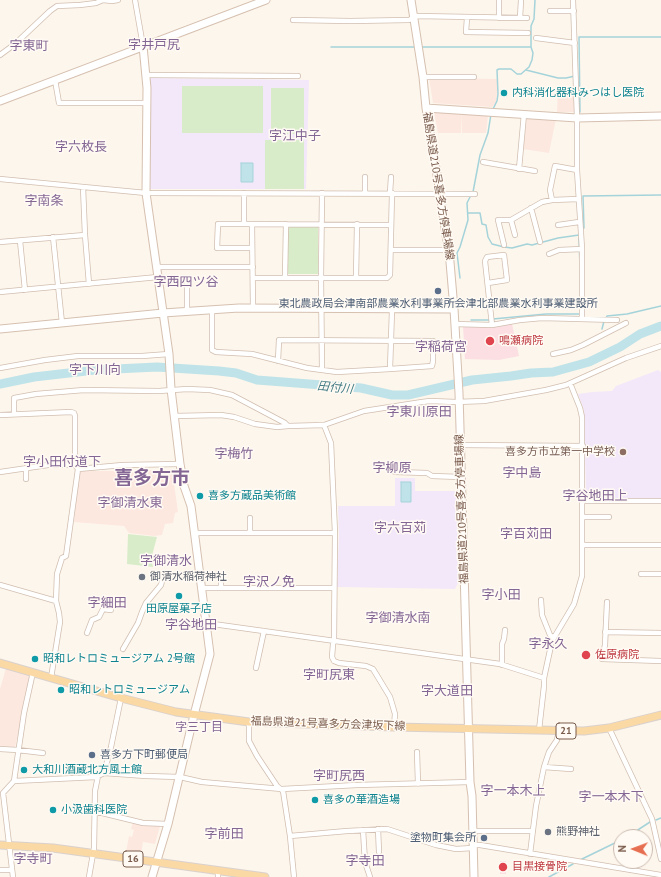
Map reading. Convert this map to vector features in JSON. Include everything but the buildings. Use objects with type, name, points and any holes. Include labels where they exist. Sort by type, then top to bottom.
[{"type":"main road","name":"福島県道21号喜多方会津坂下線","points":[[0,663],[121,698],[176,712],[249,722],[584,731],[609,728],[661,715]]},
{"type":"main road","name":"16","points":[[0,845],[53,848],[157,862],[218,874],[265,877]]},
{"type":"street","points":[[0,55],[15,44],[57,6],[80,5],[107,0],[118,0]]},
{"type":"street","points":[[135,0],[147,75],[146,193],[169,356],[171,390],[180,464],[184,486],[190,506],[210,654],[168,824],[152,877]]},
{"type":"street","points":[[0,101],[266,0]]},
{"type":"street","name":"福島県道210号喜多方停車場線","points":[[411,0],[448,250],[454,309],[459,393],[468,728],[474,877]]},
{"type":"street","points":[[499,0],[499,18]]},
{"type":"street","points":[[520,18],[521,0]]},
{"type":"street","points":[[573,0],[578,199],[582,249],[582,318]]},
{"type":"street","points":[[550,11],[574,11]]},
{"type":"street","points":[[293,20],[409,20],[417,16],[527,18]]},
{"type":"street","points":[[467,18],[466,32],[528,33]]},
{"type":"street","points":[[536,38],[575,43]]},
{"type":"street","points":[[147,75],[298,76]]},
{"type":"street","points":[[423,77],[474,77]]},
{"type":"street","points":[[55,80],[59,103],[147,104]]},
{"type":"street","points":[[426,108],[577,118],[661,116]]},
{"type":"street","points":[[519,169],[524,114]]},
{"type":"street","points":[[483,162],[535,171]]},
{"type":"street","points":[[552,200],[550,190],[555,166],[577,170]]},
{"type":"street","points":[[365,177],[365,193]]},
{"type":"street","points":[[253,278],[387,278],[390,275],[391,250],[390,177]]},
{"type":"street","points":[[0,179],[146,193],[244,192],[474,194]]},
{"type":"street","points":[[83,188],[89,284]]},
{"type":"street","points":[[244,192],[244,224]]},
{"type":"street","points":[[322,193],[322,370]]},
{"type":"street","points":[[504,245],[498,220],[511,220],[542,202],[578,199]]},
{"type":"street","points":[[531,208],[540,242]]},
{"type":"street","points":[[511,220],[515,235]]},
{"type":"street","points":[[558,225],[579,222]]},
{"type":"street","points":[[252,248],[217,248],[218,224],[391,225]]},
{"type":"street","points":[[252,224],[253,308]]},
{"type":"street","points":[[285,277],[286,224]]},
{"type":"street","points":[[356,278],[357,224]]},
{"type":"street","points":[[0,242],[85,235]]},
{"type":"street","points":[[53,238],[62,323]]},
{"type":"street","points":[[20,241],[24,290]]},
{"type":"street","points":[[549,254],[559,250],[582,249]]},
{"type":"street","points":[[391,250],[448,250]]},
{"type":"street","points":[[488,283],[507,280],[504,255],[490,256],[486,258],[488,283],[492,325]]},
{"type":"street","points":[[157,267],[252,266]]},
{"type":"street","points":[[0,292],[158,277]]},
{"type":"street","points":[[187,312],[188,281]]},
{"type":"street","points":[[0,329],[163,313],[253,308],[392,310],[454,309]]},
{"type":"street","points":[[212,310],[212,350],[216,352],[252,354],[278,361],[322,370],[340,372],[432,366],[433,341],[279,340],[278,361]]},
{"type":"street","points":[[390,369],[392,310]]},
{"type":"street","points":[[454,324],[492,325],[542,318],[617,320]]},
{"type":"street","points":[[553,354],[571,350],[583,345],[626,323]]},
{"type":"street","points":[[174,416],[234,416],[255,424],[277,427],[324,425],[364,411],[430,401],[484,401],[546,390],[570,383],[626,358],[661,346]]},
{"type":"street","points":[[0,368],[78,356],[169,356]]},
{"type":"street","points":[[539,730],[544,678],[554,638],[574,604],[582,576],[582,417],[570,383]]},
{"type":"street","points":[[14,414],[14,398],[36,394],[84,390],[210,390],[232,395],[287,424],[288,426]]},
{"type":"street","points":[[0,415],[74,413],[76,467],[66,556],[62,558],[57,574],[56,601],[60,622],[51,678]]},
{"type":"street","points":[[324,425],[331,443],[334,532],[334,641],[332,656],[334,661],[370,667],[379,677],[393,707],[395,714],[394,727]]},
{"type":"street","points":[[460,445],[582,446]]},
{"type":"street","points":[[0,472],[48,465],[76,467],[138,464],[180,464]]},
{"type":"street","points":[[26,468],[26,479]]},
{"type":"street","points":[[395,472],[427,472],[432,476],[461,477]]},
{"type":"street","points":[[582,501],[661,501]]},
{"type":"street","points":[[582,517],[609,517]]},
{"type":"street","points":[[250,518],[250,532]]},
{"type":"street","points":[[194,532],[334,532]]},
{"type":"street","points":[[582,545],[661,545]]},
{"type":"street","points":[[123,649],[138,623],[146,604],[161,585],[164,573]]},
{"type":"street","points":[[641,574],[661,574]]},
{"type":"street","points":[[221,575],[221,588]]},
{"type":"street","points":[[0,585],[56,601]]},
{"type":"street","points":[[202,588],[334,588]]},
{"type":"street","points":[[541,600],[542,615],[550,635],[554,638]]},
{"type":"street","points":[[606,602],[605,645],[602,659],[661,661]]},
{"type":"street","points":[[87,633],[92,620],[99,617],[103,609],[111,610]]},
{"type":"street","points":[[206,623],[467,659],[502,665],[544,678]]},
{"type":"street","points":[[502,665],[502,644],[505,630]]},
{"type":"street","points":[[256,668],[264,631]]},
{"type":"street","points":[[605,632],[661,633]]},
{"type":"street","points":[[13,877],[3,793],[14,781],[24,713],[33,672]]},
{"type":"street","points":[[104,773],[121,698]]},
{"type":"street","points":[[249,722],[250,741],[257,756],[277,786],[282,789],[290,836],[294,877]]},
{"type":"street","points":[[609,728],[652,819],[661,859]]},
{"type":"street","points":[[530,854],[536,806],[544,767],[549,752],[557,740],[559,731]]},
{"type":"street","points":[[0,749],[43,753]]},
{"type":"street","points":[[417,752],[418,784]]},
{"type":"street","points":[[544,767],[571,769]]},
{"type":"street","points":[[14,781],[97,776],[104,773],[146,776],[180,776],[202,782],[282,789],[470,782]]},
{"type":"street","points":[[90,877],[94,848],[94,811],[97,776]]},
{"type":"street","points":[[94,811],[143,823],[168,824]]},
{"type":"street","points":[[290,836],[378,829],[395,831],[436,845],[456,849],[480,845],[661,875]]},
{"type":"street","points":[[378,829],[379,852]]},
{"type":"street","points":[[363,830],[365,862],[370,877]]},
{"type":"street","points":[[473,831],[533,831]]},
{"type":"street","points":[[0,870],[12,870]]},
{"type":"shaded area","points":[[150,78],[309,80],[306,189],[150,189]]},
{"type":"shaded area","points":[[429,78],[497,79],[496,103],[492,107],[433,103]]},
{"type":"shaded area","points":[[558,92],[576,92],[575,112],[557,112]]},
{"type":"shaded area","points":[[434,112],[462,113],[461,133],[438,133]]},
{"type":"shaded area","points":[[462,113],[488,115],[486,133],[462,133]]},
{"type":"shaded area","points":[[527,116],[556,119],[549,153],[523,149]]},
{"type":"shaded area","name":"鳴瀬病院","points":[[512,324],[519,356],[499,360],[465,359],[463,326]]},
{"type":"shaded area","name":"喜多方市立第一中学校","points":[[658,370],[661,372],[661,498],[589,498],[586,494],[584,410],[578,394],[612,391],[616,386]]},
{"type":"shaded area","points":[[172,469],[178,512],[175,513],[173,523],[165,524],[162,535],[154,536],[129,533],[124,526],[74,522],[78,475],[82,471]]},
{"type":"shaded area","points":[[395,478],[415,478],[415,491],[457,491],[458,583],[455,589],[337,587],[339,535],[338,506],[395,506]]},
{"type":"shaded area","points":[[6,668],[31,676],[15,747],[0,746],[0,689]]},
{"type":"shaded area","points":[[133,822],[144,825],[160,826],[155,844],[143,842],[141,854],[126,852],[129,836],[132,837],[134,830],[131,829]]},
{"type":"shaded area","name":"目黒接骨院","points":[[500,861],[506,861],[506,874],[500,874]]},
{"type":"green space","points":[[182,86],[263,86],[263,133],[182,133]]},
{"type":"green space","points":[[271,88],[304,88],[304,134],[271,134]]},
{"type":"green space","points":[[265,140],[304,140],[304,189],[265,189]]},
{"type":"green space","points":[[288,226],[318,226],[318,274],[288,274]]},
{"type":"green space","points":[[128,534],[157,537],[151,559],[153,567],[127,564]]},
{"type":"water","points":[[241,163],[253,163],[253,182],[241,182]]},
{"type":"water","points":[[401,482],[411,482],[411,502],[401,502]]},
{"type":"waterway","points":[[492,111],[497,101],[498,94],[497,70],[511,69],[517,74],[521,74],[529,67],[532,60],[533,53],[531,47],[531,26],[534,19],[535,0]]},
{"type":"waterway","points":[[580,112],[579,37],[661,37]]},
{"type":"waterway","points":[[331,47],[415,47]]},
{"type":"waterway","points":[[421,47],[531,47]]},
{"type":"waterway","points":[[526,70],[558,78],[575,76]]},
{"type":"waterway","points":[[473,192],[480,155],[488,133],[491,114]]},
{"type":"waterway","points":[[460,278],[457,253],[468,220],[467,203],[471,195]]},
{"type":"waterway","points":[[582,227],[584,228],[583,196],[661,195]]},
{"type":"waterway","points":[[468,213],[480,213],[482,224],[486,225],[488,237],[492,244],[504,247],[512,248],[527,244],[532,245],[558,238],[579,235]]},
{"type":"waterway","points":[[579,238],[580,268]]},
{"type":"waterway","points":[[606,318],[607,316],[627,314],[661,306]]},
{"type":"waterway","points":[[493,319],[546,314],[581,314]]},
{"type":"waterway","points":[[471,320],[489,320]]},
{"type":"waterway","points":[[602,329],[604,321]]},
{"type":"waterway","name":"田付川","points":[[0,384],[34,377],[95,370],[157,367],[219,371],[236,373],[257,380],[361,388],[392,395],[408,395],[472,380],[553,372],[589,362],[620,347],[640,334],[661,326]]},
{"type":"waterway","points":[[656,820],[661,818]]},
{"type":"waterway","points":[[639,829],[650,822]]},
{"type":"waterway","points":[[580,860],[613,844]]},
{"type":"waterway","points":[[549,877],[573,864]]},
{"type":"place","name":"内科消化器科みつはし医院","points":[[504,93]]},
{"type":"place","name":"東北農政局会津南部農業水利事業所会津北部農業水利事業建設所","points":[[438,291]]},
{"type":"place","name":"鳴瀬病院","points":[[490,341]]},
{"type":"place","name":"喜多方市立第一中学校","points":[[623,452]]},
{"type":"place","name":"喜多方蔵品美術館","points":[[200,496]]},
{"type":"place","name":"御清水稲荷神社","points":[[142,577]]},
{"type":"place","name":"田原屋菓子店","points":[[179,596]]},
{"type":"place","name":"佐原病院","points":[[586,655]]},
{"type":"place","name":"昭和レトロミュージアム 2号館","points":[[35,659]]},
{"type":"place","name":"昭和レトロミュージアム","points":[[61,690]]},
{"type":"place","name":"喜多方下町郵便局","points":[[92,755]]},
{"type":"place","name":"大和川酒蔵北方風土館","points":[[24,770]]},
{"type":"place","name":"喜多の華酒造場","points":[[315,800]]},
{"type":"place","name":"小汲歯科医院","points":[[53,810]]},
{"type":"place","name":"熊野神社","points":[[548,832]]},
{"type":"place","name":"塗物町集会所","points":[[484,838]]},
{"type":"place","name":"目黒接骨院","points":[[503,867]]},
{"type":"district","name":"字井戸尻","points":[[154,45]]},
{"type":"district","name":"字東町","points":[[29,46]]},
{"type":"district","name":"字江中子","points":[[295,136]]},
{"type":"district","name":"字六枚長","points":[[81,147]]},
{"type":"district","name":"字南条","points":[[44,201]]},
{"type":"district","name":"字西四ツ谷","points":[[186,282]]},
{"type":"district","name":"字稲荷宮","points":[[441,347]]},
{"type":"district","name":"字下川向","points":[[95,370]]},
{"type":"district","name":"字東川原田","points":[[419,412]]},
{"type":"district","name":"字梅竹","points":[[234,454]]},
{"type":"district","name":"字小田付道下","points":[[62,462]]},
{"type":"district","name":"字柳原","points":[[392,468]]},
{"type":"district","name":"字中島","points":[[522,473]]},
{"type":"district","name":"喜多方市","points":[[152,479]]},
{"type":"district","name":"字谷地田上","points":[[595,496]]},
{"type":"district","name":"字御清水東","points":[[130,503]]},
{"type":"district","name":"字六百苅","points":[[400,528]]},
{"type":"district","name":"字百苅田","points":[[526,534]]},
{"type":"district","name":"字御清水","points":[[166,561]]},
{"type":"district","name":"字沢ノ免","points":[[269,582]]},
{"type":"district","name":"字小田","points":[[501,595]]},
{"type":"district","name":"字細田","points":[[107,603]]},
{"type":"district","name":"字御清水南","points":[[398,618]]},
{"type":"district","name":"字谷地田","points":[[191,625]]},
{"type":"district","name":"字永久","points":[[548,644]]},
{"type":"district","name":"字町尻東","points":[[329,675]]},
{"type":"district","name":"字大道田","points":[[447,691]]},
{"type":"district","name":"字三丁目","points":[[199,728]]},
{"type":"district","name":"字町尻西","points":[[339,776]]},
{"type":"district","name":"字一本木上","points":[[513,791]]},
{"type":"district","name":"字一本木下","points":[[611,797]]},
{"type":"district","name":"字前田","points":[[224,834]]},
{"type":"district","name":"字寺町","points":[[33,859]]},
{"type":"district","name":"字寺田","points":[[365,861]]}]
